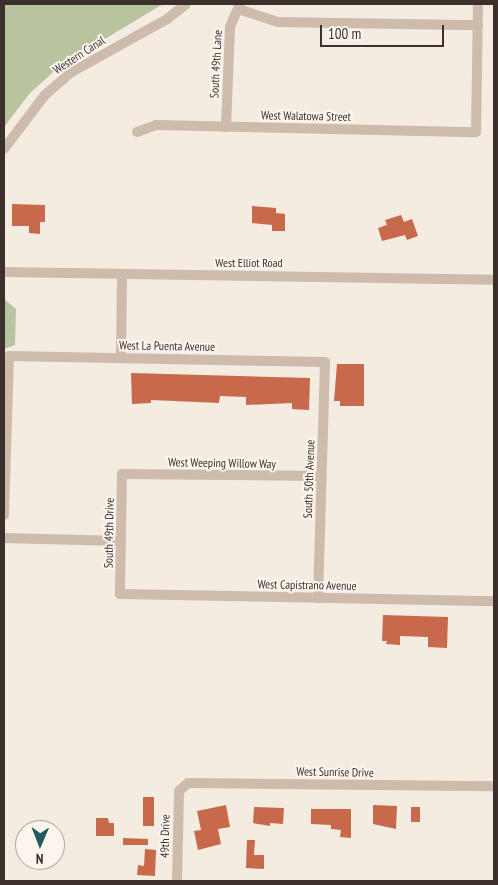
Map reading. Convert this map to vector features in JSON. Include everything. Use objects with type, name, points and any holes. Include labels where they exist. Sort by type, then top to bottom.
[{"type":"street","name":"Western Canal","points":[[4,149],[45,95],[70,73],[167,19],[186,4]]},
{"type":"street","points":[[239,6],[278,22],[478,25],[478,4]]},
{"type":"street","name":"South 49th Lane","points":[[226,127],[230,27],[239,6]]},
{"type":"street","name":"West Walatowa Street","points":[[137,132],[156,125],[476,132],[478,25]]},
{"type":"street","name":"West Elliot Road","points":[[4,272],[494,280]]},
{"type":"street","points":[[121,357],[122,274]]},
{"type":"street","name":"West La Puenta Avenue","points":[[4,483],[9,356],[326,362]]},
{"type":"street","name":"South 50th Avenue","points":[[318,598],[326,362]]},
{"type":"street","name":"West Weeping Willow Way","points":[[122,474],[322,476]]},
{"type":"street","name":"South 49th Drive","points":[[120,594],[122,474]]},
{"type":"street","points":[[4,483],[4,515]]},
{"type":"street","points":[[4,538],[121,541]]},
{"type":"street","name":"West Capistrano Avenue","points":[[120,594],[494,601]]},
{"type":"street","name":"West Sunrise Drive","points":[[179,791],[188,783],[202,782],[494,786]]},
{"type":"street","name":"49th Drive","points":[[177,881],[179,791]]},
{"type":"green space","points":[[4,4],[163,4],[60,66],[30,93],[4,127]]},
{"type":"green space","points":[[4,299],[16,309],[15,345],[4,349]]},
{"type":"building","points":[[12,204],[45,205],[45,222],[40,222],[40,234],[29,233],[29,226],[12,226]]},
{"type":"building","points":[[252,206],[276,208],[276,213],[285,214],[285,231],[272,231],[272,225],[252,223]]},
{"type":"building","points":[[401,215],[404,222],[412,219],[418,236],[407,240],[405,235],[382,241],[378,228],[387,225],[385,220]]},
{"type":"building","points":[[337,364],[364,364],[364,406],[340,406],[340,401],[334,401]]},
{"type":"building","points":[[131,373],[310,378],[309,410],[292,409],[292,403],[246,405],[246,397],[220,396],[219,403],[151,400],[151,403],[132,404]]},
{"type":"building","points":[[383,615],[448,617],[447,648],[428,647],[428,637],[400,636],[400,645],[386,644],[387,641],[382,641]]},
{"type":"building","points":[[143,797],[154,797],[154,826],[143,826]]},
{"type":"building","points":[[226,805],[230,827],[218,829],[221,844],[198,850],[194,831],[201,830],[197,811]]},
{"type":"building","points":[[373,805],[397,806],[396,829],[373,824]]},
{"type":"building","points":[[254,807],[284,808],[283,824],[270,823],[270,826],[253,823]]},
{"type":"building","points":[[411,807],[420,807],[420,822],[411,822]]},
{"type":"building","points":[[311,809],[351,809],[351,838],[340,837],[341,830],[331,829],[331,825],[311,824]]},
{"type":"building","points":[[96,818],[108,818],[109,823],[114,823],[114,836],[96,836]]},
{"type":"building","points":[[123,838],[148,839],[148,845],[123,845]]},
{"type":"building","points":[[247,840],[255,840],[254,855],[264,855],[264,869],[246,868]]},
{"type":"building","points":[[145,849],[156,850],[155,876],[137,875],[138,865],[144,866]]}]
